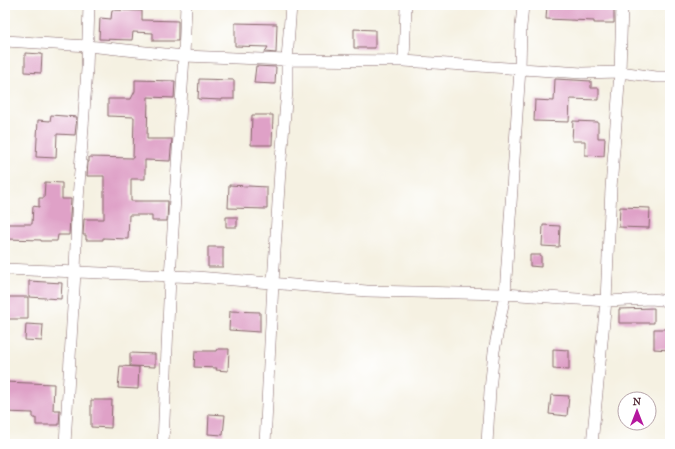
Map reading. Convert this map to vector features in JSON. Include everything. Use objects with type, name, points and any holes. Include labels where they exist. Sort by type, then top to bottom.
[{"type":"street","points":[[65,444],[77,214],[88,46],[89,5]]},
{"type":"street","points":[[163,444],[170,277],[186,5]]},
{"type":"street","points":[[265,444],[273,283],[280,170],[287,91],[287,60],[291,5]]},
{"type":"street","points":[[404,61],[406,5]]},
{"type":"street","points":[[487,444],[494,351],[505,294],[523,5]]},
{"type":"street","points":[[592,444],[606,301],[611,188],[620,72],[622,5]]},
{"type":"street","points":[[5,41],[88,46],[184,56],[287,60],[404,61],[582,73],[620,72],[656,77],[670,77]]},
{"type":"street","points":[[5,269],[197,277],[367,291],[505,294],[606,301],[651,299],[670,301]]},
{"type":"building","points":[[547,5],[614,7],[614,23],[546,19]]},
{"type":"building","points":[[112,10],[142,11],[142,20],[178,21],[178,41],[153,41],[153,33],[133,32],[132,40],[99,39],[100,18],[111,19]]},
{"type":"building","points":[[235,23],[277,24],[276,53],[265,52],[268,47],[235,46]]},
{"type":"building","points":[[354,29],[375,30],[375,48],[354,48]]},
{"type":"building","points":[[25,53],[42,54],[41,73],[25,72]]},
{"type":"building","points":[[256,66],[276,67],[275,84],[254,83]]},
{"type":"building","points":[[199,79],[234,80],[234,99],[198,99]]},
{"type":"building","points":[[555,79],[591,81],[591,88],[599,88],[599,100],[570,99],[569,122],[534,121],[535,100],[554,101]]},
{"type":"building","points":[[135,80],[175,81],[174,98],[148,97],[147,139],[172,139],[170,161],[145,160],[145,179],[131,179],[131,201],[168,201],[167,221],[152,221],[152,215],[129,215],[128,239],[103,238],[103,240],[86,240],[86,235],[83,235],[84,219],[104,219],[104,176],[87,176],[89,157],[133,158],[134,117],[108,116],[108,99],[131,99],[135,91]]},
{"type":"building","points":[[51,115],[77,117],[75,135],[57,134],[56,158],[36,157],[38,120],[50,121]]},
{"type":"building","points":[[252,115],[273,115],[272,145],[251,145]]},
{"type":"building","points":[[573,121],[598,122],[598,138],[605,138],[604,156],[585,155],[585,141],[572,141]]},
{"type":"building","points":[[45,182],[62,183],[62,199],[71,199],[69,235],[58,235],[57,241],[7,239],[7,224],[32,224],[33,206],[39,207],[39,198],[44,198]]},
{"type":"building","points":[[229,185],[267,187],[267,209],[228,208]]},
{"type":"building","points":[[620,207],[650,208],[649,228],[619,227]]},
{"type":"building","points":[[226,217],[237,217],[237,227],[226,227]]},
{"type":"building","points":[[543,225],[560,226],[559,247],[542,246]]},
{"type":"building","points":[[208,247],[223,247],[223,267],[208,267]]},
{"type":"building","points":[[530,255],[541,255],[541,267],[530,266]]},
{"type":"building","points":[[29,281],[62,283],[61,299],[29,297]]},
{"type":"building","points":[[5,297],[28,297],[28,319],[5,319]]},
{"type":"building","points":[[654,308],[654,323],[619,323],[619,309]]},
{"type":"building","points":[[230,311],[260,312],[260,332],[229,330]]},
{"type":"building","points":[[26,324],[43,325],[42,341],[25,340]]},
{"type":"building","points":[[654,329],[670,329],[670,350],[654,349]]},
{"type":"building","points":[[218,349],[229,349],[228,371],[216,370],[217,368],[194,367],[195,351],[217,351]]},
{"type":"building","points":[[553,349],[569,350],[569,370],[553,369]]},
{"type":"building","points":[[130,353],[155,354],[155,367],[130,366]]},
{"type":"building","points":[[120,366],[139,367],[138,389],[118,388]]},
{"type":"building","points":[[5,382],[54,384],[53,410],[60,410],[59,425],[36,425],[36,418],[33,418],[33,413],[5,412]]},
{"type":"building","points":[[551,395],[569,396],[567,416],[549,414]]},
{"type":"building","points":[[91,400],[112,400],[111,428],[91,427]]},
{"type":"building","points":[[209,414],[225,415],[223,435],[208,434]]}]
